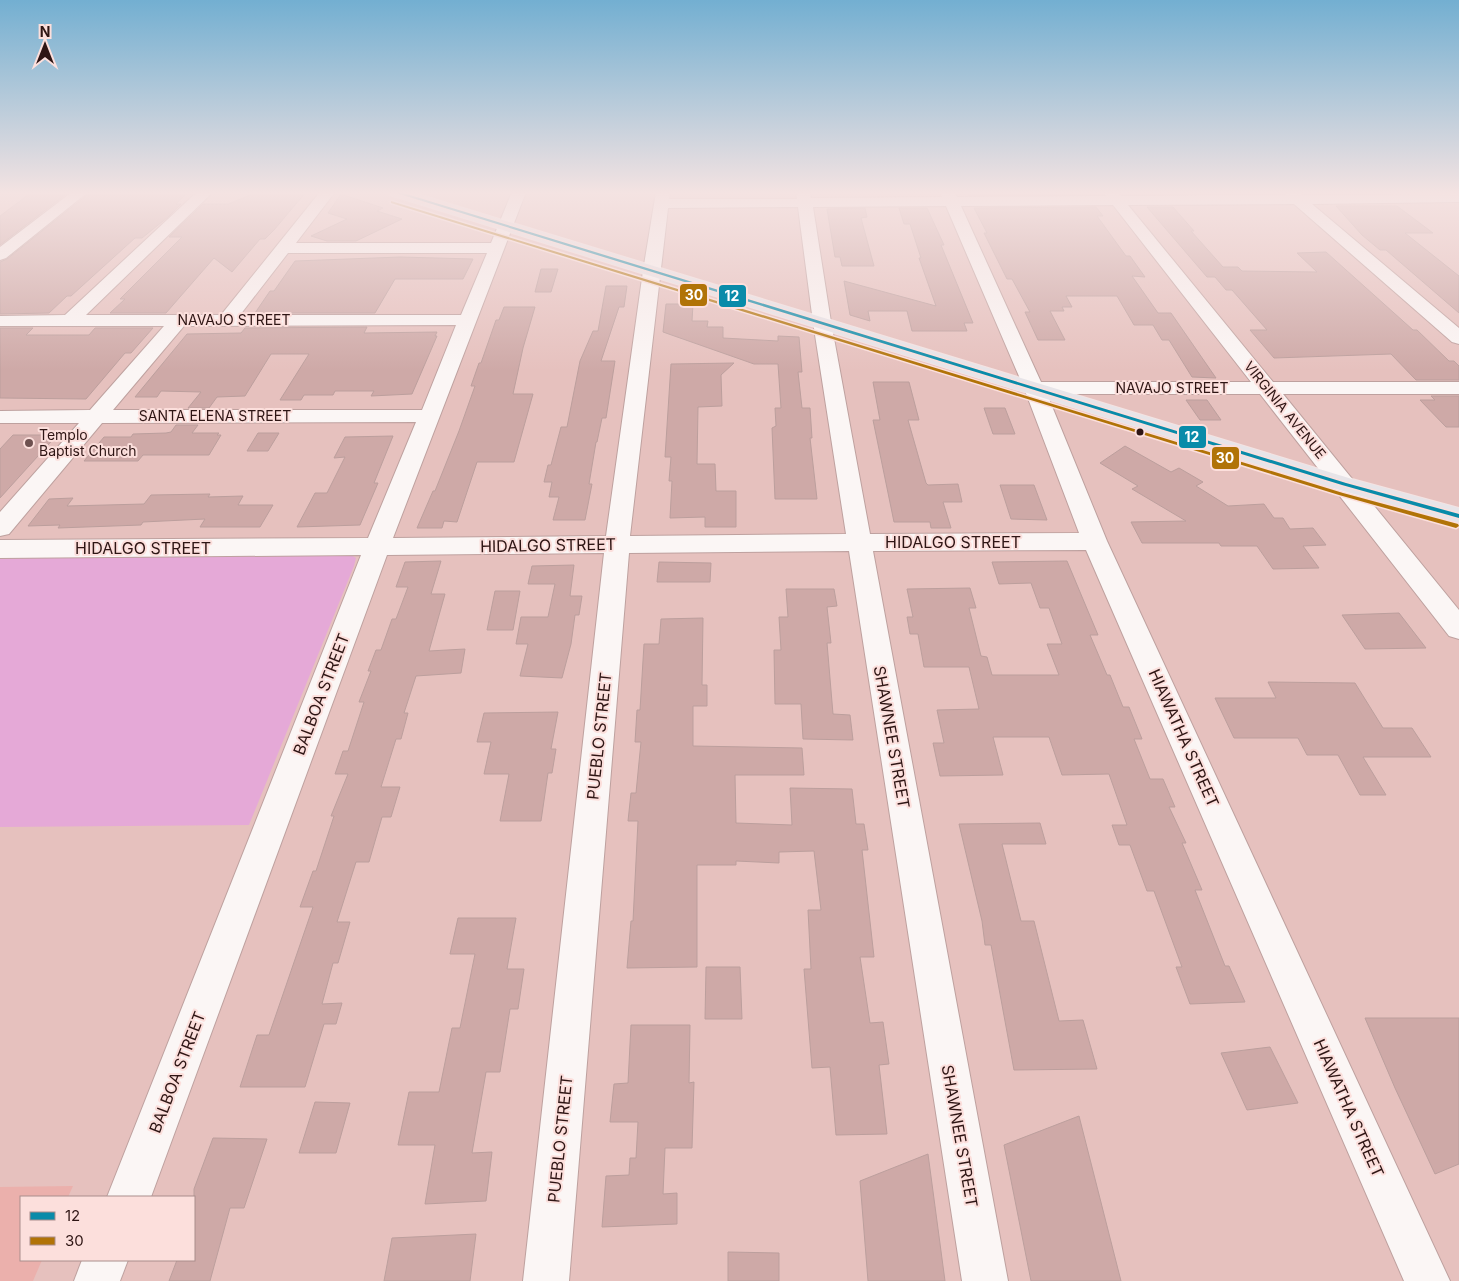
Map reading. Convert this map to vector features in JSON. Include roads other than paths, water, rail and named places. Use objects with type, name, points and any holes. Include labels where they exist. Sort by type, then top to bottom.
[{"type":"main road","points":[[567,252],[651,271],[1344,484],[1459,516]]},
{"type":"street","points":[[70,320],[142,252]]},
{"type":"street","points":[[227,320],[281,252]]},
{"type":"street","name":"BALBOA STREET","points":[[129,1196],[377,547],[496,252]]},
{"type":"street","name":"PUEBLO STREET","points":[[546,1281],[617,544],[654,252]]},
{"type":"street","name":"SHAWNEE STREET","points":[[812,252],[859,542],[985,1281]]},
{"type":"street","name":"HIAWATHA STREET","points":[[974,252],[1034,388],[1095,540],[1427,1281]]},
{"type":"street","name":"VIRGINIA AVENUE","points":[[1158,252],[1459,629]]},
{"type":"street","points":[[1359,252],[1459,338]]},
{"type":"street","name":"NAVAJO STREET","points":[[0,320],[468,320]]},
{"type":"street","points":[[0,528],[179,320]]},
{"type":"street","name":"NAVAJO STREET","points":[[1034,388],[1459,388]]},
{"type":"street","name":"SANTA ELENA STREET","points":[[0,417],[430,416]]},
{"type":"street","name":"HIDALGO STREET","points":[[0,549],[1095,540]]},
{"type":"street","points":[[97,1281],[105,1261]]},
{"type":"place","name":"Templo Baptist Church","points":[[29,443]]}]
